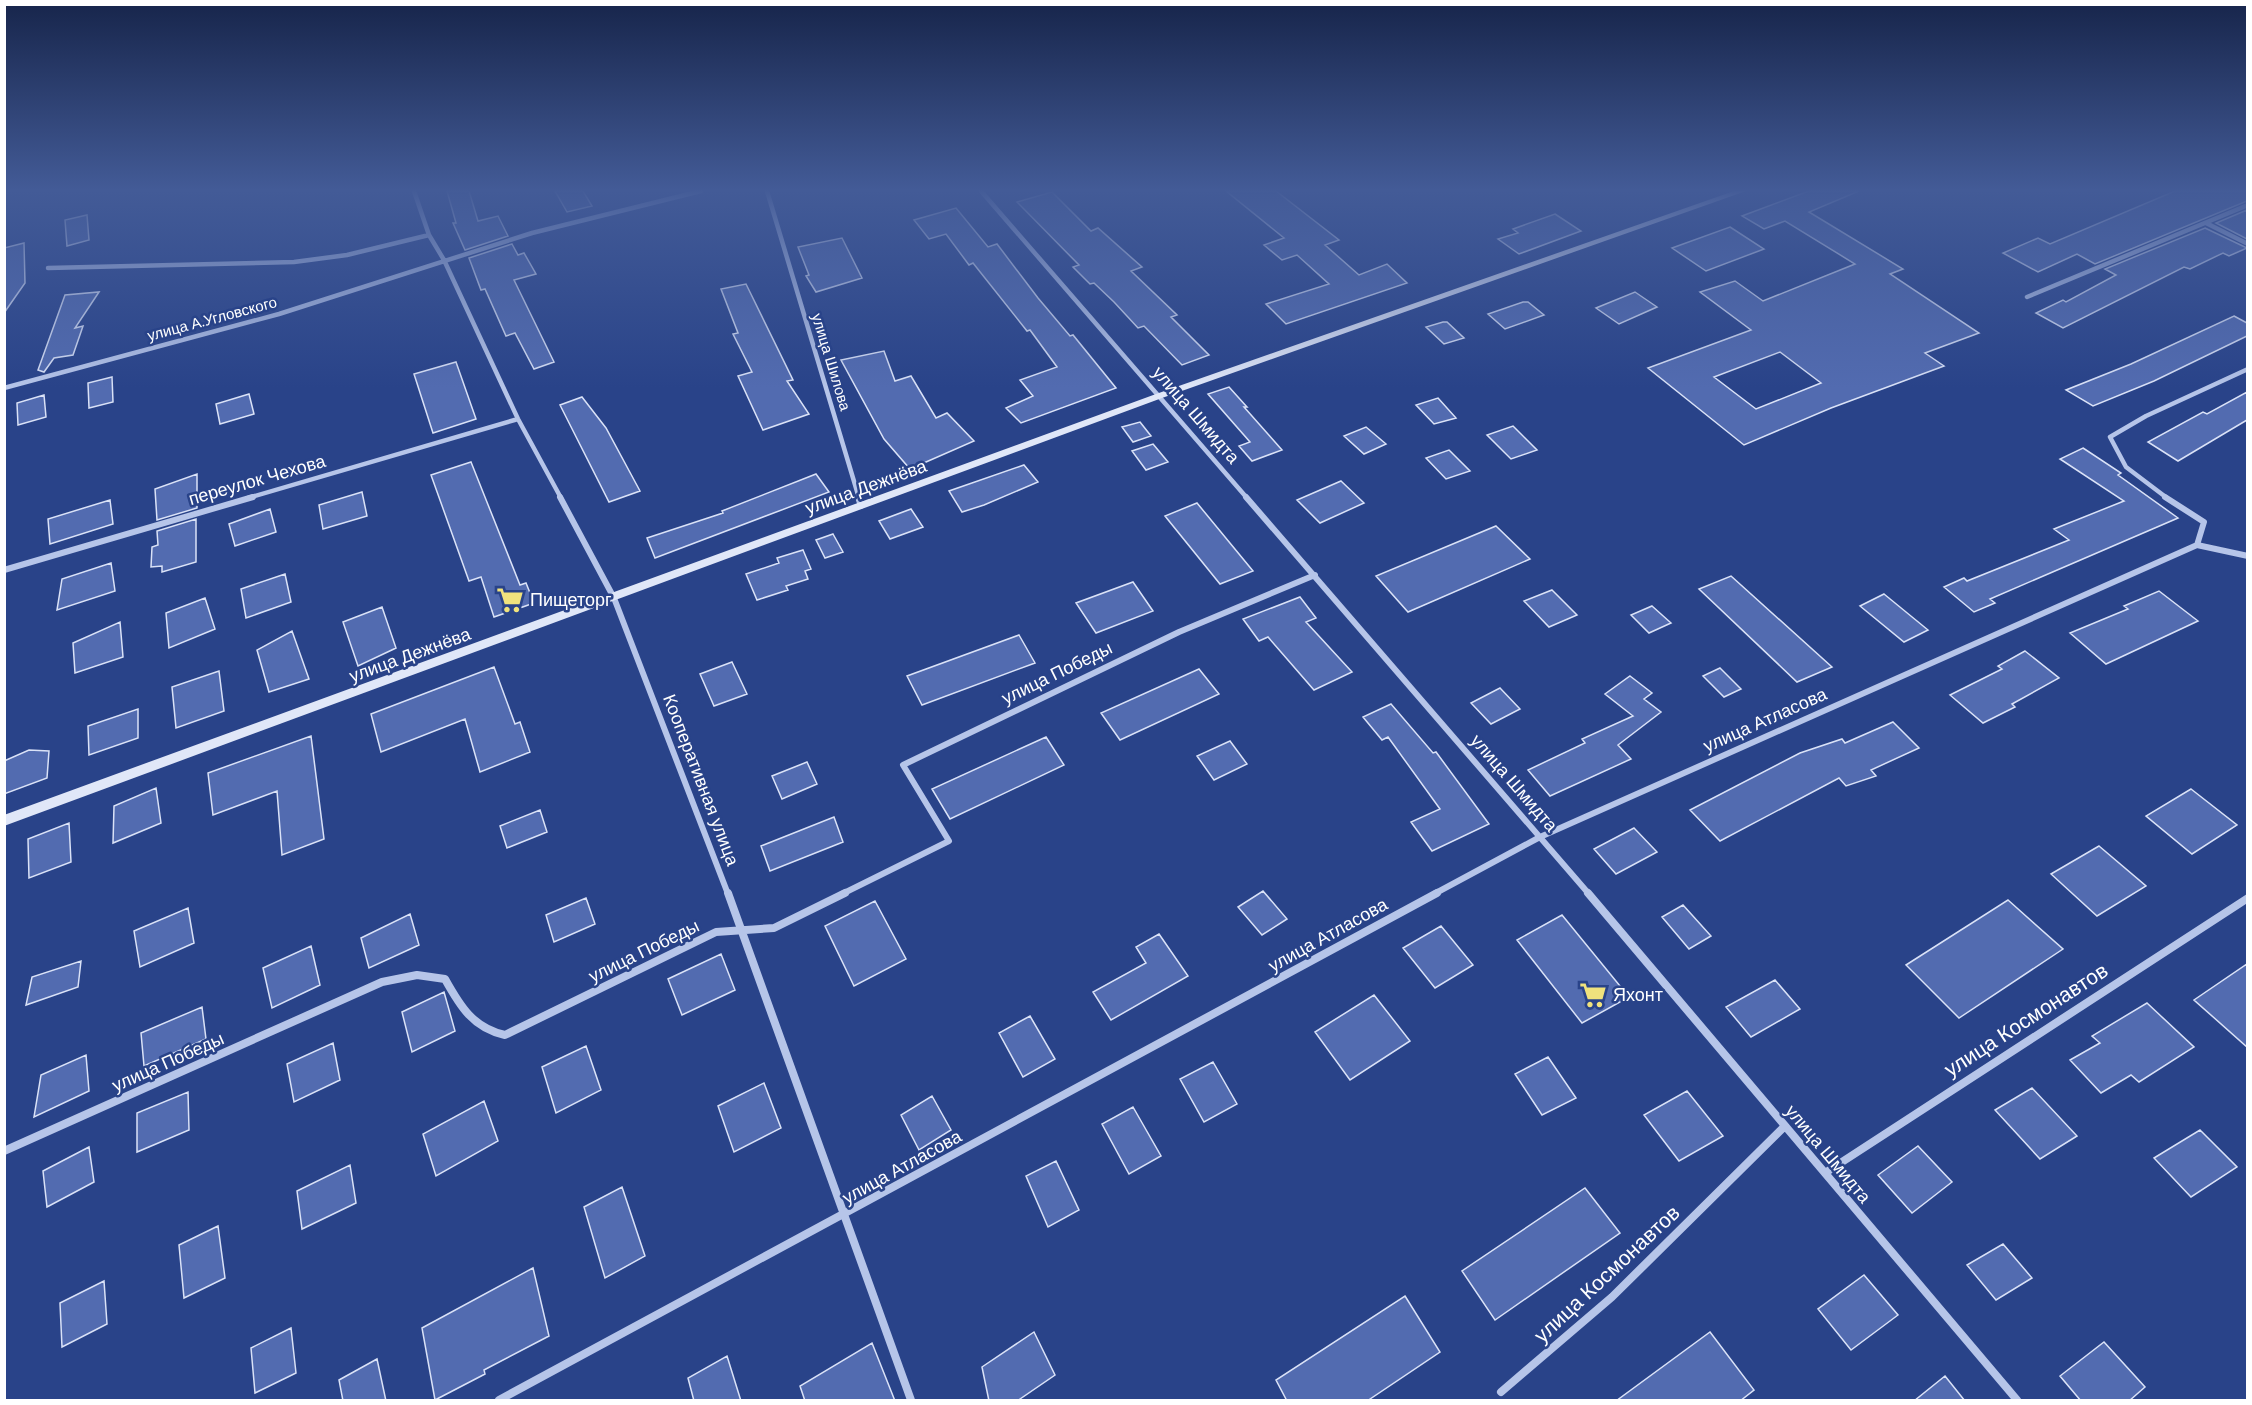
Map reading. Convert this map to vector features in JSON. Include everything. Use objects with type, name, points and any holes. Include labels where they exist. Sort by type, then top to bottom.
[{"type":"main road","name":"улица Дежнёва","points":[[4,821],[1159,396],[1552,257]]},
{"type":"street","points":[[48,268],[294,262],[335,257]]},
{"type":"street","name":"Кооперативная улица","points":[[442,257],[518,419],[614,598],[743,932],[911,1401]]},
{"type":"street","name":"улица А.Угловского","points":[[4,388],[279,314],[455,257]]},
{"type":"street","name":"улица Шилова","points":[[787,257],[861,506]]},
{"type":"street","name":"улица Шмидта","points":[[1038,257],[1540,837],[2017,1401]]},
{"type":"street","points":[[2027,297],[2125,257]]},
{"type":"street","points":[[2247,369],[2146,416],[2110,437],[2126,467],[2156,491],[2204,522],[2197,545],[2247,556]]},
{"type":"street","name":"переулок Чехова","points":[[4,570],[518,419]]},
{"type":"street","name":"улица Атласова","points":[[499,1401],[1540,837],[2197,545]]},
{"type":"street","name":"улица Победы","points":[[4,1151],[382,982],[417,975],[445,979],[463,1009],[476,1024],[489,1033],[505,1035],[716,932],[743,932],[774,928],[949,841],[903,765],[1179,632],[1315,575]]},
{"type":"street","name":"улица Космонавтов","points":[[1825,1173],[2247,898]]},
{"type":"street","name":"улица Космонавтов","points":[[1501,1392],[1542,1360],[1634,1275],[1785,1126]]},
{"type":"building","points":[[4,257],[24,257],[25,283],[4,313]]},
{"type":"building","points":[[526,257],[536,274],[514,280],[554,362],[534,369],[515,333],[506,336],[485,289],[481,290],[469,258]]},
{"type":"building","points":[[802,257],[851,257],[862,278],[816,292],[806,276],[809,275]]},
{"type":"building","points":[[963,257],[1007,257],[1038,298],[1070,336],[1073,335],[1116,388],[1021,423],[1006,408],[1033,396],[1020,380],[1057,367],[1030,330],[1027,331],[973,263],[969,265]]},
{"type":"building","points":[[1071,257],[1130,257],[1142,267],[1131,271],[1177,315],[1171,317],[1209,355],[1182,365],[1144,326],[1138,328],[1094,283],[1090,284],[1073,267],[1079,265]]},
{"type":"building","points":[[1278,257],[1292,257],[1282,260]]},
{"type":"building","points":[[1299,257],[1338,257],[1359,275],[1387,264],[1407,283],[1286,324],[1266,304],[1329,284]]},
{"type":"building","points":[[1685,257],[1744,257],[1706,271]]},
{"type":"building","points":[[1843,257],[1882,257],[1903,269],[1890,274],[1979,333],[1925,353],[1944,366],[1831,408],[1744,445],[1648,368],[1751,330],[1700,292],[1735,281],[1763,301],[1855,264]],"holes":[[[1780,352],[1821,383],[1756,409],[1714,377]]]},
{"type":"building","points":[[2010,257],[2071,257],[2038,272]]},
{"type":"building","points":[[2082,257],[2113,257],[2095,264]]},
{"type":"building","points":[[2135,257],[2216,257],[2190,269],[2184,267],[2063,328],[2036,313],[2063,300],[2066,302],[2116,275],[2105,269]]},
{"type":"building","points":[[746,284],[793,380],[787,381],[809,414],[763,430],[738,376],[752,372],[733,334],[738,333],[721,289]]},
{"type":"building","points":[[99,292],[75,328],[83,326],[73,355],[54,358],[44,372],[38,370],[65,295]]},
{"type":"building","points":[[1635,292],[1657,307],[1619,324],[1596,308]]},
{"type":"building","points":[[1528,302],[1544,315],[1505,329],[1488,314]]},
{"type":"building","points":[[2234,316],[2247,323],[2247,336],[2154,381],[2093,406],[2066,390],[2131,364]]},
{"type":"building","points":[[1447,322],[1464,338],[1444,344],[1426,327]]},
{"type":"building","points":[[884,351],[895,381],[911,376],[936,418],[947,413],[974,441],[910,469],[884,439],[841,360]]},
{"type":"building","points":[[456,362],[476,419],[433,433],[414,374]]},
{"type":"building","points":[[112,377],[113,402],[89,408],[88,383]]},
{"type":"building","points":[[1229,387],[1282,450],[1252,461],[1239,446],[1250,442],[1208,394]]},
{"type":"building","points":[[2247,392],[2247,420],[2178,461],[2148,442],[2203,412],[2207,414]]},
{"type":"building","points":[[249,394],[254,414],[220,424],[216,404]]},
{"type":"building","points":[[44,395],[46,417],[18,425],[17,403]]},
{"type":"building","points":[[582,397],[606,428],[640,491],[609,502],[560,405]]},
{"type":"building","points":[[1438,398],[1456,418],[1434,424],[1416,405]]},
{"type":"building","points":[[1140,422],[1151,436],[1133,442],[1122,427]]},
{"type":"building","points":[[1513,426],[1537,450],[1511,459],[1487,435]]},
{"type":"building","points":[[1366,427],[1386,444],[1364,454],[1344,436]]},
{"type":"building","points":[[1153,444],[1168,462],[1146,470],[1132,451]]},
{"type":"building","points":[[2083,448],[2121,473],[2118,475],[2178,518],[1990,599],[1995,603],[1974,612],[1944,587],[1964,578],[1967,581],[2069,540],[2054,529],[2124,501],[2060,459]]},
{"type":"building","points":[[1449,450],[1470,471],[1446,479],[1426,458]]},
{"type":"building","points":[[471,462],[520,585],[526,583],[534,603],[494,617],[481,577],[469,581],[431,475]]},
{"type":"building","points":[[1024,465],[1038,482],[984,505],[962,512],[949,491]]},
{"type":"building","points":[[197,474],[197,508],[157,520],[155,489]]},
{"type":"building","points":[[816,474],[829,492],[655,558],[647,538],[723,513],[722,511]]},
{"type":"building","points":[[1341,481],[1364,503],[1320,523],[1297,500]]},
{"type":"building","points":[[362,492],[367,516],[323,529],[319,505]]},
{"type":"building","points":[[110,500],[113,524],[50,544],[48,519]]},
{"type":"building","points":[[1197,503],[1253,571],[1220,584],[1165,516]]},
{"type":"building","points":[[270,509],[276,532],[235,546],[229,524]]},
{"type":"building","points":[[911,509],[923,527],[890,539],[879,521]]},
{"type":"building","points":[[196,519],[196,562],[162,572],[162,566],[151,567],[152,547],[158,545],[157,531]]},
{"type":"building","points":[[1496,526],[1530,559],[1408,612],[1376,576]]},
{"type":"building","points":[[833,534],[843,552],[825,558],[816,540]]},
{"type":"building","points":[[803,550],[811,569],[805,571],[808,579],[786,586],[788,590],[757,600],[746,574],[779,563],[777,558]]},
{"type":"building","points":[[111,563],[115,591],[57,610],[62,579]]},
{"type":"building","points":[[285,574],[291,602],[246,618],[241,589]]},
{"type":"building","points":[[1731,576],[1832,667],[1797,682],[1699,589]]},
{"type":"building","points":[[1133,582],[1153,611],[1096,633],[1076,603]]},
{"type":"building","points":[[1552,590],[1577,615],[1549,627],[1524,601]]},
{"type":"building","points":[[2159,591],[2198,621],[2106,664],[2070,633],[2128,609],[2124,606]]},
{"type":"building","points":[[1884,594],[1928,630],[1904,642],[1860,606]]},
{"type":"building","points":[[1300,597],[1316,618],[1306,622],[1352,672],[1314,690],[1268,637],[1259,641],[1243,619]]},
{"type":"building","points":[[205,598],[215,629],[169,648],[166,613]]},
{"type":"building","points":[[1652,606],[1671,623],[1649,633],[1631,615]]},
{"type":"building","points":[[382,607],[396,648],[358,666],[343,622]]},
{"type":"building","points":[[120,622],[123,657],[75,673],[73,643]]},
{"type":"building","points":[[292,631],[309,679],[269,692],[257,650]]},
{"type":"building","points":[[1019,635],[1035,663],[922,705],[907,676]]},
{"type":"building","points":[[2025,651],[2059,678],[2012,704],[2015,707],[1983,723],[1950,695],[2002,669],[1998,666]]},
{"type":"building","points":[[732,662],[747,694],[714,706],[700,674]]},
{"type":"building","points":[[494,667],[515,724],[520,722],[530,752],[480,772],[465,719],[381,752],[371,714]]},
{"type":"building","points":[[1720,668],[1741,689],[1724,697],[1703,676]]},
{"type":"building","points":[[1199,669],[1219,694],[1120,740],[1101,713]]},
{"type":"building","points":[[219,671],[224,711],[176,728],[172,687]]},
{"type":"building","points":[[1630,676],[1652,693],[1644,699],[1661,712],[1618,745],[1631,759],[1550,796],[1528,770],[1585,743],[1582,739],[1633,716],[1605,694]]},
{"type":"building","points":[[1500,688],[1520,709],[1491,724],[1471,703]]},
{"type":"building","points":[[1391,704],[1433,753],[1436,752],[1489,824],[1432,851],[1411,822],[1440,809],[1388,737],[1382,740],[1363,717]]},
{"type":"building","points":[[138,709],[138,738],[89,755],[88,726]]},
{"type":"building","points":[[1893,722],[1919,748],[1871,770],[1876,776],[1846,786],[1839,778],[1720,841],[1690,810],[1800,753],[1842,739],[1845,743]]},
{"type":"building","points":[[311,736],[324,839],[282,855],[277,791],[213,815],[208,773]]},
{"type":"building","points":[[1046,737],[1064,765],[950,819],[932,789]]},
{"type":"building","points":[[1230,741],[1247,764],[1214,780],[1197,756]]},
{"type":"building","points":[[29,750],[49,751],[47,778],[4,794],[4,761]]},
{"type":"building","points":[[807,762],[817,784],[782,799],[772,776]]},
{"type":"building","points":[[156,788],[161,823],[113,843],[114,806]]},
{"type":"building","points":[[2191,789],[2237,825],[2192,854],[2146,816]]},
{"type":"building","points":[[540,810],[547,832],[507,848],[500,826]]},
{"type":"building","points":[[834,817],[843,842],[770,871],[761,846]]},
{"type":"building","points":[[69,823],[71,862],[29,878],[28,839]]},
{"type":"building","points":[[1634,828],[1657,852],[1616,874],[1594,849]]},
{"type":"building","points":[[2099,846],[2146,886],[2097,916],[2051,874]]},
{"type":"building","points":[[1263,891],[1287,919],[1262,935],[1238,907]]},
{"type":"building","points":[[586,898],[595,924],[554,942],[546,915]]},
{"type":"building","points":[[2008,900],[2063,949],[1959,1018],[1906,965]]},
{"type":"building","points":[[875,901],[906,959],[854,986],[825,926]]},
{"type":"building","points":[[1683,905],[1711,936],[1689,949],[1662,917]]},
{"type":"building","points":[[188,908],[194,943],[140,967],[134,931]]},
{"type":"building","points":[[410,914],[419,945],[369,968],[361,938]]},
{"type":"building","points":[[1562,915],[1629,997],[1582,1023],[1517,940]]},
{"type":"building","points":[[1441,926],[1473,965],[1435,988],[1403,948]]},
{"type":"building","points":[[1159,934],[1188,976],[1111,1020],[1093,992],[1146,963],[1136,947]]},
{"type":"building","points":[[311,946],[320,985],[272,1008],[263,968]]},
{"type":"building","points":[[721,954],[735,990],[682,1015],[668,979]]},
{"type":"building","points":[[81,961],[78,987],[26,1005],[32,977]]},
{"type":"building","points":[[2247,964],[2247,1047],[2194,1000]]},
{"type":"building","points":[[1775,980],[1800,1009],[1751,1037],[1726,1007]]},
{"type":"building","points":[[444,992],[455,1031],[412,1052],[402,1012]]},
{"type":"building","points":[[1374,995],[1410,1041],[1350,1080],[1315,1032]]},
{"type":"building","points":[[2147,1003],[2194,1047],[2139,1082],[2131,1075],[2101,1093],[2070,1060],[2100,1043],[2092,1036]]},
{"type":"building","points":[[202,1007],[206,1039],[144,1066],[141,1033]]},
{"type":"building","points":[[1030,1016],[1055,1059],[1023,1077],[999,1033]]},
{"type":"building","points":[[333,1043],[340,1080],[294,1102],[287,1064]]},
{"type":"building","points":[[586,1046],[601,1090],[556,1113],[542,1067]]},
{"type":"building","points":[[86,1055],[89,1091],[34,1117],[41,1075]]},
{"type":"building","points":[[1548,1057],[1576,1098],[1542,1115],[1515,1074]]},
{"type":"building","points":[[1213,1062],[1237,1104],[1204,1122],[1180,1079]]},
{"type":"building","points":[[764,1083],[781,1128],[734,1152],[718,1106]]},
{"type":"building","points":[[2032,1088],[2077,1136],[2040,1159],[1995,1110]]},
{"type":"building","points":[[1687,1091],[1723,1136],[1679,1161],[1644,1115]]},
{"type":"building","points":[[188,1092],[189,1130],[137,1152],[137,1113]]},
{"type":"building","points":[[932,1096],[951,1130],[919,1150],[901,1115]]},
{"type":"building","points":[[484,1101],[498,1141],[436,1176],[423,1134]]},
{"type":"building","points":[[1133,1107],[1161,1156],[1129,1174],[1102,1124]]},
{"type":"building","points":[[2200,1130],[2237,1167],[2191,1197],[2154,1158]]},
{"type":"building","points":[[1918,1146],[1952,1182],[1912,1213],[1878,1175]]},
{"type":"building","points":[[89,1147],[94,1182],[47,1207],[43,1171]]},
{"type":"building","points":[[1056,1161],[1079,1210],[1048,1227],[1026,1176]]},
{"type":"building","points":[[350,1165],[356,1203],[302,1229],[297,1191]]},
{"type":"building","points":[[622,1187],[645,1256],[605,1278],[584,1207]]},
{"type":"building","points":[[1585,1188],[1620,1233],[1495,1320],[1462,1271]]},
{"type":"building","points":[[218,1226],[225,1278],[184,1298],[179,1245]]},
{"type":"building","points":[[2003,1244],[2032,1278],[1996,1300],[1967,1265]]},
{"type":"building","points":[[533,1268],[549,1336],[484,1370],[485,1374],[435,1400],[422,1328]]},
{"type":"building","points":[[1864,1275],[1898,1315],[1851,1350],[1818,1309]]},
{"type":"building","points":[[104,1281],[107,1324],[62,1347],[60,1303]]},
{"type":"building","points":[[1405,1296],[1440,1352],[1367,1401],[1287,1401],[1276,1380]]},
{"type":"building","points":[[291,1328],[296,1373],[255,1393],[251,1348]]},
{"type":"building","points":[[1034,1332],[1055,1375],[1017,1401],[989,1401],[982,1367]]},
{"type":"building","points":[[1710,1332],[1754,1390],[1740,1401],[1616,1401]]},
{"type":"building","points":[[2104,1342],[2145,1387],[2129,1401],[2081,1401],[2060,1376]]},
{"type":"building","points":[[872,1343],[895,1401],[805,1401],[800,1386]]},
{"type":"building","points":[[727,1356],[741,1401],[694,1401],[688,1378]]},
{"type":"building","points":[[377,1359],[386,1401],[343,1401],[339,1380]]},
{"type":"building","points":[[1945,1376],[1965,1401],[1914,1401]]},
{"type":"place","name":"Пищеторг","points":[[510,600]]},
{"type":"place","name":"Яхонт","points":[[1593,995]]}]
